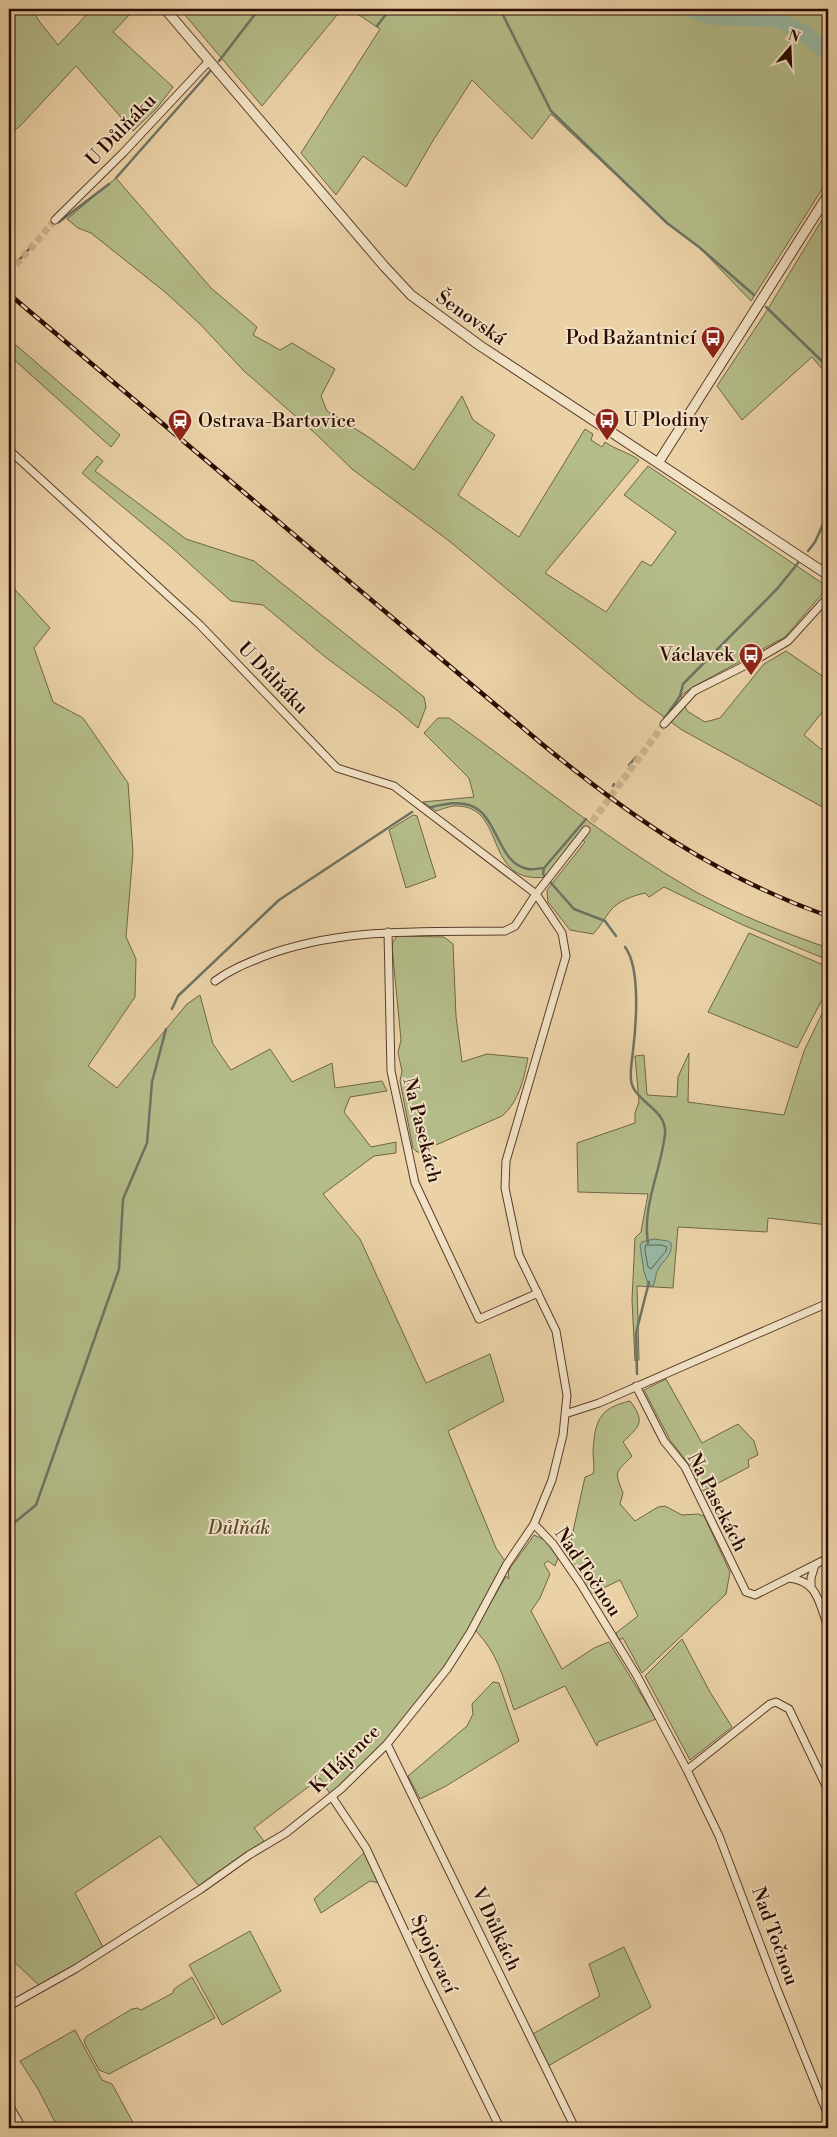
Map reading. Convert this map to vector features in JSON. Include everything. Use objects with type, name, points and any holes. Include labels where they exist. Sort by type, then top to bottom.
[{"type":"street","name":"Šenovská","points":[[165,9],[411,295],[479,345],[828,575]]},
{"type":"street","name":"U Důlňáku","points":[[55,220],[123,153],[209,61]]},
{"type":"street","points":[[658,463],[828,196]]},
{"type":"street","name":"U Důlňáku","points":[[9,450],[200,625],[337,768],[394,786],[536,894]]},
{"type":"street","points":[[664,724],[694,692],[788,641],[828,597]]},
{"type":"street","points":[[215,981],[230,970],[280,950],[336,937],[388,932],[505,930],[515,926],[544,883],[586,830]]},
{"type":"street","points":[[536,894],[562,933],[566,956],[506,1161],[505,1188],[519,1255],[556,1332],[566,1395],[565,1414],[599,1403],[828,1303]]},
{"type":"street","name":"Na Pasekách","points":[[388,932],[391,1071],[415,1183],[479,1319],[538,1293]]},
{"type":"street","name":"Na Pasekách","points":[[636,1386],[664,1442],[685,1467],[746,1592],[755,1594],[828,1558]]},
{"type":"street","name":"K Hájence","points":[[9,2006],[83,1965],[286,1833],[332,1797],[387,1744],[447,1669],[470,1633],[507,1564],[534,1524],[552,1480],[563,1435],[565,1414]]},
{"type":"street","name":"Nad Točnou","points":[[534,1524],[553,1544],[580,1583],[642,1684],[687,1770],[719,1836],[828,2116]]},
{"type":"street","points":[[815,1564],[812,1571],[811,1586],[828,1627]]},
{"type":"street","points":[[789,1578],[800,1579],[811,1586]]},
{"type":"street","points":[[687,1770],[770,1704],[776,1702],[789,1709],[828,1790]]},
{"type":"street","name":"V Důlkách","points":[[387,1744],[575,2128]]},
{"type":"street","name":"Spojovací","points":[[332,1797],[366,1848],[426,1979],[500,2128]]},
{"type":"street","points":[[9,2105],[22,2128]]},
{"type":"green space","points":[[9,9],[32,9],[58,45],[92,9],[135,9],[113,32],[173,87],[157,108],[133,131],[76,66],[21,125],[9,135]]},
{"type":"green space","points":[[180,9],[342,9],[262,106]]},
{"type":"green space","points":[[350,9],[828,9],[828,180],[751,301],[699,247],[667,223],[551,114],[532,139],[472,80],[406,187],[363,156],[336,195],[301,153],[380,29]]},
{"type":"green space","points":[[116,178],[211,288],[257,327],[253,335],[280,350],[292,343],[335,369],[321,396],[327,411],[370,438],[414,470],[462,396],[473,420],[495,435],[458,495],[519,537],[585,429],[593,434],[591,440],[602,447],[605,442],[639,460],[545,573],[606,612],[642,561],[651,566],[676,532],[624,495],[648,466],[828,587],[785,637],[691,688],[681,696],[687,711],[705,722],[720,718],[764,664],[786,651],[828,680],[828,705],[804,735],[828,755],[828,810],[682,730],[638,698],[448,540],[352,469],[317,435],[244,371],[200,324],[165,292],[91,233],[78,228],[67,219]]},
{"type":"green space","points":[[828,210],[828,376],[812,357],[742,420],[717,386],[766,312]]},
{"type":"green space","points":[[9,339],[120,435],[111,447],[9,355]]},
{"type":"green space","points":[[97,456],[103,461],[95,471],[186,539],[254,561],[424,697],[426,707],[418,728],[324,656],[263,605],[231,601],[171,547],[82,473]]},
{"type":"green space","name":"Důlňák","points":[[9,583],[50,628],[34,648],[53,702],[83,718],[128,783],[133,852],[126,937],[136,959],[135,997],[88,1066],[117,1088],[187,1004],[200,995],[213,1044],[231,1070],[270,1049],[292,1082],[332,1063],[335,1088],[382,1081],[387,1091],[350,1097],[344,1112],[371,1147],[396,1142],[396,1153],[374,1156],[323,1194],[360,1239],[426,1383],[490,1354],[504,1401],[448,1431],[496,1548],[507,1564],[470,1633],[387,1744],[332,1797],[320,1778],[254,1828],[267,1845],[201,1889],[160,1836],[75,1893],[105,1951],[42,1988],[9,1957]]},
{"type":"green space","points":[[438,718],[449,718],[601,830],[664,873],[696,892],[744,916],[828,948],[828,960],[743,925],[664,887],[649,897],[645,893],[630,897],[617,904],[593,934],[570,930],[548,902],[547,890],[585,842],[577,835],[546,877],[526,876],[513,870],[503,859],[484,819],[474,810],[456,806],[436,811],[423,802],[474,797],[469,778],[424,733]]},
{"type":"green space","points":[[413,815],[417,816],[436,877],[406,888],[389,830]]},
{"type":"green space","points":[[749,933],[828,967],[828,988],[797,1048],[708,1012]]},
{"type":"green space","points":[[397,936],[444,937],[453,944],[456,1016],[462,1062],[487,1054],[528,1058],[517,1097],[502,1116],[420,1152],[413,1148],[400,1081],[402,1071],[398,1053],[401,1040],[392,947]]},
{"type":"green space","points":[[828,1001],[828,1225],[768,1218],[767,1232],[678,1227],[673,1288],[637,1286],[639,1360],[635,1361],[632,1300],[635,1238],[641,1232],[648,1194],[578,1192],[577,1143],[635,1123],[635,1113],[639,1102],[635,1056],[644,1055],[647,1095],[677,1097],[678,1077],[689,1053],[688,1102],[784,1115],[804,1051]]},
{"type":"green space","points":[[666,1379],[702,1443],[738,1424],[754,1441],[758,1455],[748,1460],[749,1467],[703,1491],[691,1467],[670,1440],[644,1390]]},
{"type":"green space","points":[[630,1401],[635,1408],[639,1420],[636,1428],[623,1442],[632,1456],[619,1470],[617,1476],[623,1493],[620,1504],[635,1521],[658,1507],[665,1506],[682,1515],[698,1514],[704,1516],[730,1572],[726,1594],[642,1673],[623,1638],[619,1640],[616,1633],[638,1616],[620,1580],[591,1594],[569,1560],[568,1554],[585,1477],[593,1474],[593,1451],[597,1424],[605,1412]]},
{"type":"green space","points":[[534,1535],[545,1540],[558,1558],[555,1566],[548,1561],[544,1564],[550,1574],[540,1598],[531,1611],[562,1669],[594,1648],[609,1642],[656,1719],[598,1742],[597,1746],[565,1686],[514,1710],[495,1658],[475,1630],[506,1576],[509,1579],[508,1572],[511,1567]]},
{"type":"green space","points":[[682,1639],[710,1692],[732,1727],[690,1760],[645,1676]]},
{"type":"green space","points":[[493,1682],[499,1683],[519,1741],[446,1786],[420,1799],[408,1776],[467,1726],[473,1714],[472,1704]]},
{"type":"green space","points":[[365,1852],[379,1883],[370,1881],[321,1913],[314,1899]]},
{"type":"green space","points":[[250,1931],[281,1991],[222,2025],[189,1965]]},
{"type":"green space","points":[[624,1947],[651,2007],[548,2066],[531,2035],[600,1996],[589,1964]]},
{"type":"green space","points":[[192,1977],[215,2018],[109,2074],[99,2070],[85,2044],[84,2040],[87,2036],[132,2009],[137,2008],[141,2010],[173,1993],[174,1989]]},
{"type":"green space","points":[[75,2030],[102,2080],[112,2084],[136,2128],[58,2128],[38,2089],[20,2061]]},
{"type":"water","points":[[654,1239],[671,1243],[671,1251],[658,1269],[653,1286],[649,1286],[644,1272],[640,1245],[642,1242]]},
{"type":"waterway","points":[[219,61],[259,9]]},
{"type":"waterway","points":[[377,26],[390,9]]},
{"type":"waterway","points":[[500,9],[551,111],[667,223],[699,247],[754,295]]},
{"type":"waterway","points":[[688,9],[714,17],[774,19],[803,32],[828,53]]},
{"type":"waterway","points":[[116,178],[213,68]]},
{"type":"waterway","points":[[59,222],[109,184]]},
{"type":"waterway","points":[[19,260],[30,248]]},
{"type":"waterway","points":[[766,307],[828,367]]},
{"type":"waterway","points":[[808,551],[815,542],[828,513]]},
{"type":"waterway","points":[[664,719],[680,696],[683,684],[777,589],[798,563]]},
{"type":"waterway","name":"U Důlňáku","points":[[629,765],[636,757]]},
{"type":"waterway","points":[[427,808],[458,803],[469,805],[479,810],[486,818],[510,858],[518,865],[528,869],[544,868],[586,819]]},
{"type":"waterway","points":[[172,1009],[178,996],[279,900],[412,812]]},
{"type":"waterway","points":[[544,868],[543,874],[574,909],[605,921],[616,936]]},
{"type":"waterway","points":[[625,947],[630,956],[633,969],[636,997],[631,1081],[638,1095],[658,1114],[665,1126],[663,1148],[648,1215],[648,1243]]},
{"type":"waterway","points":[[9,1527],[36,1505],[119,1269],[123,1199],[147,1143],[152,1082],[166,1029]]},
{"type":"waterway","points":[[637,1374],[636,1333],[649,1282]]},
{"type":"tunnel","points":[[9,273],[55,220]]},
{"type":"tunnel","points":[[586,830],[664,724]]},
{"type":"railway","points":[[9,294],[542,744],[609,797],[643,821],[712,864],[749,883],[828,916]]},
{"type":"place","name":"Pod Bažantnicí","points":[[713,359]]},
{"type":"place","name":"U Plodiny","points":[[607,441]]},
{"type":"place","name":"Ostrava-Bartovice","points":[[180,442]]},
{"type":"place","name":"Václavek","points":[[751,676]]}]
